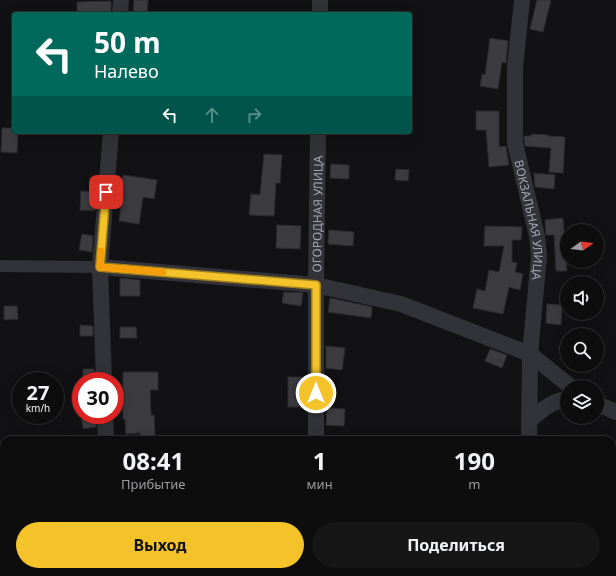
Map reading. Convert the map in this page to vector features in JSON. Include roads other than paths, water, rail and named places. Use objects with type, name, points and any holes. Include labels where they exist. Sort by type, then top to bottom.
[{"type":"street","points":[[120,12],[121,0]]},
{"type":"street","points":[[320,0],[320,12]]},
{"type":"street","name":"ВОКЗАЛЬНАЯ УЛИЦА","points":[[522,0],[515,68],[515,144],[537,236],[539,256],[530,354],[529,436]]},
{"type":"street","points":[[104,372],[100,267],[111,134]]},
{"type":"street","name":"ОГОРОДНАЯ УЛИЦА","points":[[316,436],[318,134]]},
{"type":"street","points":[[0,266],[100,267],[316,285],[401,304],[530,354],[562,380]]},
{"type":"street","points":[[529,421],[544,408],[560,400]]},
{"type":"street","points":[[604,407],[616,412]]},
{"type":"street","points":[[105,424],[106,436]]}]
